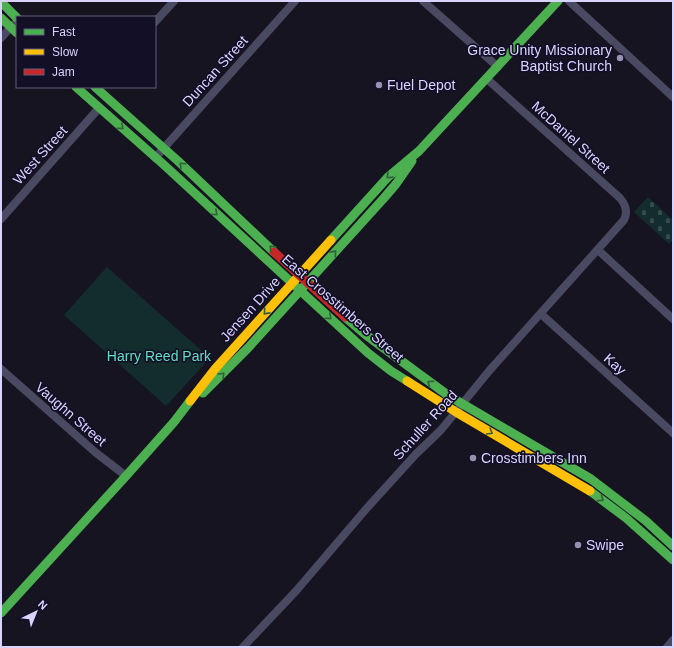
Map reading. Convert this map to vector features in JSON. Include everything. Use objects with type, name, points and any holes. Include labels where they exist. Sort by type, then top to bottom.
[{"type":"main road","name":"Jensen Drive","points":[[174,422],[215,369],[376,190],[388,177],[419,151],[558,1]]},
{"type":"main road","points":[[1,2],[16,18]]},
{"type":"main road","points":[[1,18],[14,30]]},
{"type":"main road","name":"East Crosstimbers Street","points":[[77,88],[156,158],[368,353],[389,369],[456,412],[600,498],[640,530],[673,560]]},
{"type":"main road","name":"East Crosstimbers Street","points":[[97,88],[366,335],[448,396],[592,479],[646,521],[673,546]]},
{"type":"main road","name":"Jensen Drive","points":[[1,613],[174,422],[243,354],[384,198],[396,184],[419,151]]},
{"type":"main road","points":[[376,190],[384,198]]},
{"type":"main road","points":[[202,201],[211,192]]},
{"type":"main road","points":[[389,369],[398,360]]},
{"type":"main road","points":[[548,466],[553,457]]},
{"type":"main road","points":[[640,530],[646,521]]},
{"type":"street","points":[[156,21],[174,1]]},
{"type":"street","name":"Duncan Street","points":[[156,158],[295,1]]},
{"type":"street","points":[[423,1],[498,67]]},
{"type":"street","points":[[569,1],[673,97]]},
{"type":"street","points":[[1,38],[14,30]]},
{"type":"street","name":"McDaniel Street","points":[[487,79],[620,198],[626,210],[624,220]]},
{"type":"street","points":[[88,97],[95,88]]},
{"type":"street","name":"West Street","points":[[1,219],[99,108]]},
{"type":"street","name":"Schuller Road","points":[[243,647],[296,590],[367,508],[456,412],[489,371],[624,220]]},
{"type":"street","points":[[598,250],[673,318]]},
{"type":"street","name":"Kay","points":[[541,314],[673,433]]},
{"type":"street","name":"Vaughn Street","points":[[1,369],[95,452],[126,476]]},
{"type":"street","points":[[667,647],[673,640]]},
{"type":"green space","points":[[648,197],[673,220],[673,240],[669,244],[634,212]]},
{"type":"green space","name":"Harry Reed Park","points":[[107,267],[210,358],[166,406],[64,315]]},
{"type":"traffic: fast","points":[[331,240],[388,177],[419,151],[558,1]]},
{"type":"traffic: fast","points":[[1,2],[16,17]]},
{"type":"traffic: fast","points":[[1,18],[16,32]]},
{"type":"traffic: fast","points":[[77,88],[163,164],[368,353],[391,371],[407,381]]},
{"type":"traffic: fast","points":[[96,88],[178,161],[274,252]]},
{"type":"traffic: fast","points":[[203,393],[248,348],[384,198],[412,161]]},
{"type":"traffic: fast","points":[[345,317],[366,335],[449,396],[591,479],[646,521],[673,546]]},
{"type":"traffic: fast","points":[[1,613],[126,476],[174,422],[190,401]]},
{"type":"traffic: fast","points":[[590,491],[626,518],[673,560]]},
{"type":"traffic: slow","points":[[190,401],[215,369],[331,240]]},
{"type":"traffic: slow","points":[[407,381],[456,412],[590,491]]},
{"type":"traffic: jam","points":[[274,252],[345,317]]},
{"type":"place","name":"Grace Unity Missionary Baptist Church","points":[[620,58]]},
{"type":"place","name":"Fuel Depot","points":[[379,85]]},
{"type":"place","name":"Crosstimbers Inn","points":[[473,458]]},
{"type":"place","name":"Swipe","points":[[578,545]]}]
